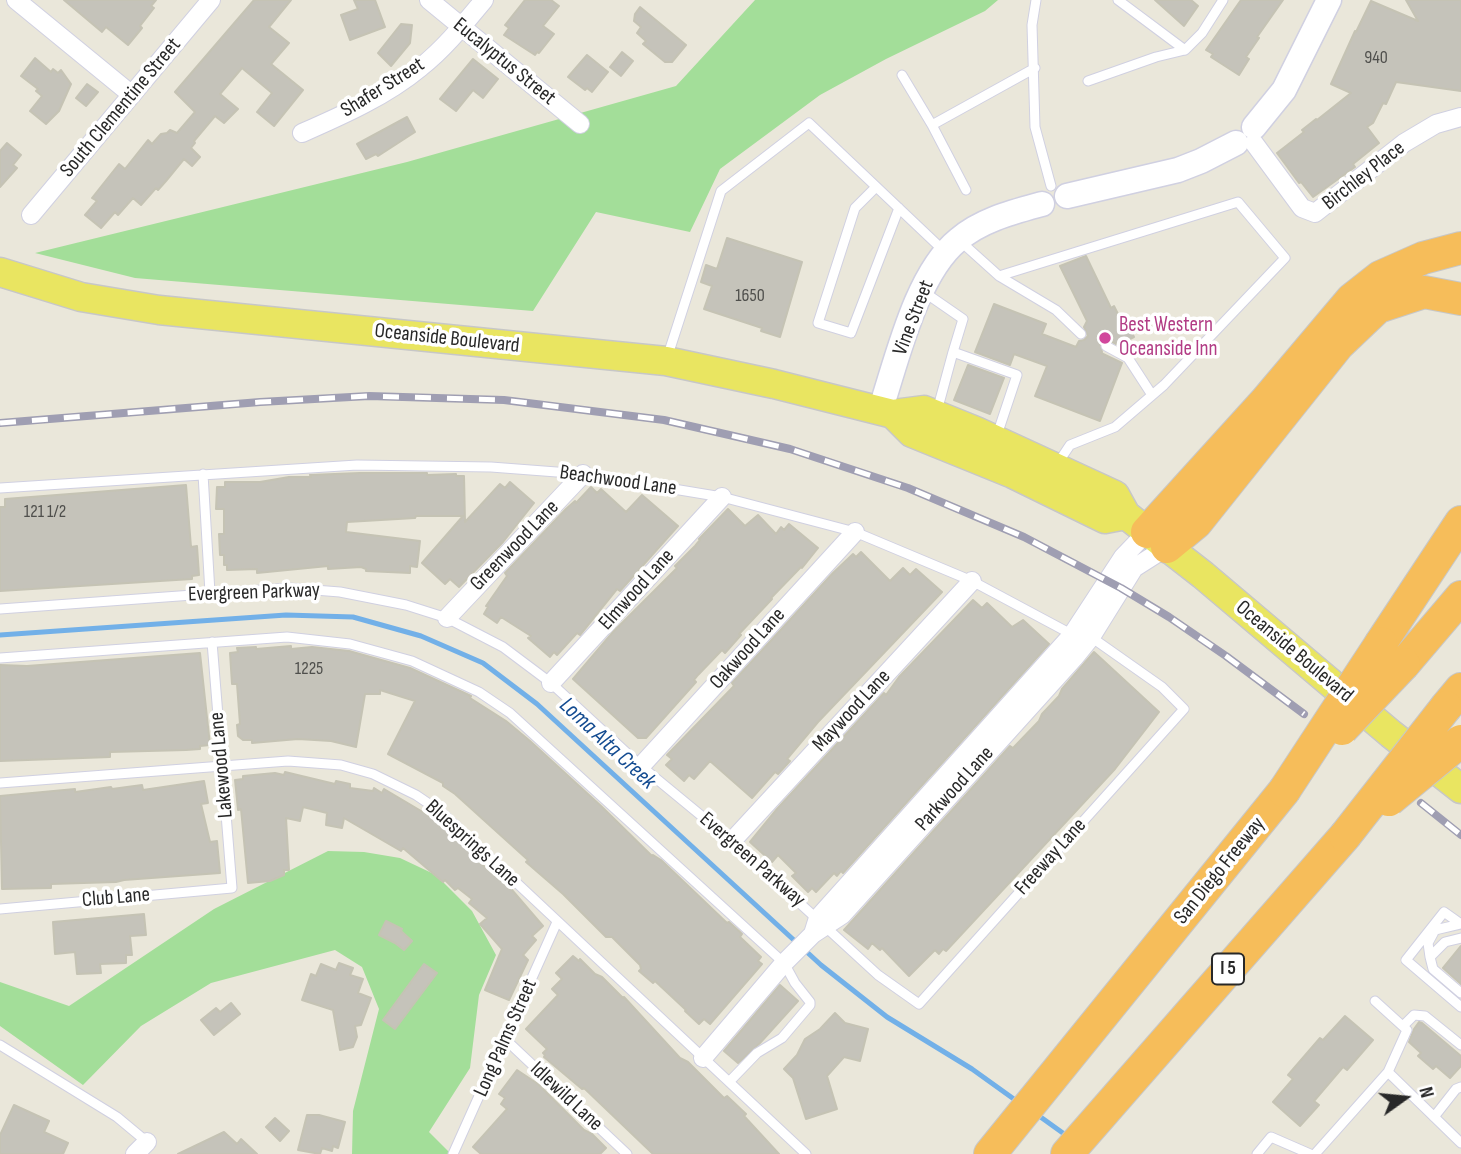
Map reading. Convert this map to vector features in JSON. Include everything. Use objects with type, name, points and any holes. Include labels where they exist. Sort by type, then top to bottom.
[{"type":"highway","points":[[1147,531],[1265,402],[1352,299],[1380,277],[1423,258],[1461,248]]},
{"type":"highway","points":[[1147,531],[1196,523],[1338,345],[1378,307],[1423,292],[1461,299]]},
{"type":"highway","points":[[1393,653],[1461,522]]},
{"type":"highway","name":"San Diego Freeway","points":[[990,1154],[1393,653],[1461,597]]},
{"type":"highway","name":"I 5","points":[[1067,1154],[1345,836],[1453,698]]},
{"type":"highway","points":[[1345,836],[1461,741]]},
{"type":"main road","name":"Oceanside Boulevard","points":[[0,272],[81,297],[159,310],[666,361],[886,412],[924,410],[1115,495],[1147,531],[1461,789]]},
{"type":"main road","name":"Oceanside Boulevard","points":[[886,412],[912,433],[1013,474],[1105,519],[1147,531]]},
{"type":"street","points":[[16,0],[132,95]]},
{"type":"street","name":"South Clementine Street","points":[[31,215],[211,0]]},
{"type":"street","name":"Eucalyptus Street","points":[[429,0],[580,124]]},
{"type":"street","name":"Shafer Street","points":[[302,133],[342,116],[421,68],[462,27],[484,0]]},
{"type":"street","name":"Vine Street","points":[[886,412],[921,290],[952,245],[977,227],[1053,195],[1178,170],[1248,138],[1284,90],[1329,0]]},
{"type":"street","name":"Birchley Place","points":[[1248,138],[1302,208],[1315,213],[1404,143],[1436,124],[1461,117]]},
{"type":"street","name":"Greenwood Lane","points":[[447,618],[583,474]]},
{"type":"street","name":"Elmwood Lane","points":[[551,683],[722,497]]},
{"type":"street","name":"Oakwood Lane","points":[[641,766],[855,531]]},
{"type":"street","name":"Parkwood Lane","points":[[704,1058],[1072,635],[1123,557],[1147,531]]},
{"type":"street","name":"Parkwood Lane","points":[[819,926],[842,915],[1091,637],[1134,568],[1147,531]]},
{"type":"street","name":"Maywood Lane","points":[[732,841],[972,581]]},
{"type":"lane","points":[[1036,0],[1032,25],[1035,127],[1053,195]]},
{"type":"lane","points":[[1118,0],[1185,50]]},
{"type":"lane","points":[[1088,81],[1156,57],[1185,50],[1202,33],[1223,0]]},
{"type":"lane","points":[[932,125],[1035,68]]},
{"type":"lane","points":[[902,75],[966,190]]},
{"type":"lane","points":[[666,361],[720,191],[809,123],[899,208],[999,276],[1056,310],[1082,334]]},
{"type":"lane","points":[[876,187],[855,208],[818,323],[851,332],[899,208]]},
{"type":"lane","points":[[999,276],[1238,202],[1285,258],[1152,395],[1115,427],[1070,445],[1055,468]]},
{"type":"lane","points":[[921,290],[963,319],[936,415]]},
{"type":"lane","points":[[1106,346],[1128,358],[1152,395]]},
{"type":"lane","points":[[953,352],[1017,375],[996,440]]},
{"type":"lane","name":"Beachwood Lane","points":[[0,488],[357,465],[491,467],[583,474],[722,497],[855,531],[972,581],[1072,635],[1091,637],[1162,687],[1184,709]]},
{"type":"lane","points":[[203,474],[209,593]]},
{"type":"lane","name":"Evergreen Parkway","points":[[0,608],[289,588],[340,592],[406,605],[447,618],[503,647],[551,683],[641,766],[732,841],[819,926],[878,975],[919,1004]]},
{"type":"lane","points":[[0,658],[287,637],[350,644],[412,661],[479,692],[510,713],[790,959],[795,984],[810,1005],[782,1038],[757,1053],[729,1082]]},
{"type":"lane","name":"Lakewood Lane","points":[[212,642],[232,888]]},
{"type":"lane","name":"Freeway Lane","points":[[919,1004],[1184,709]]},
{"type":"lane","name":"Bluesprings Lane","points":[[0,783],[288,761],[341,765],[373,774],[416,795],[441,812],[806,1154]]},
{"type":"lane","name":"Club Lane","points":[[0,909],[232,888]]},
{"type":"lane","points":[[1461,924],[1444,912],[1406,960],[1461,1007]]},
{"type":"lane","name":"Long Palms Street","points":[[453,1154],[557,922]]},
{"type":"lane","points":[[1461,924],[1435,930],[1428,943],[1433,969],[1461,993]]},
{"type":"lane","points":[[1430,957],[1445,942],[1461,938]]},
{"type":"lane","points":[[1257,1154],[1271,1137],[1313,1154],[1388,1072],[1407,1030],[1375,1002]]},
{"type":"lane","points":[[1403,1026],[1414,1015],[1425,1016],[1461,1045]]},
{"type":"lane","name":"Idlewild Lane","points":[[506,1040],[627,1154]]},
{"type":"lane","points":[[0,1045],[117,1117],[141,1148]]},
{"type":"lane","points":[[1388,1072],[1461,1143]]},
{"type":"lane","points":[[1434,1117],[1456,1088],[1461,1087]]},
{"type":"green space","points":[[755,0],[998,0],[985,11],[886,59],[820,95],[720,169],[690,232],[596,212],[533,311],[135,278],[35,253],[407,162],[676,86]]},
{"type":"green space","points":[[328,851],[364,852],[400,858],[436,875],[472,911],[496,955],[479,995],[470,1068],[429,1132],[451,1154],[352,1154],[353,1111],[379,1009],[362,967],[335,950],[211,983],[141,1026],[83,1085],[0,1026],[0,982],[69,1006],[214,909]]},
{"type":"building","points":[[64,0],[156,0],[151,6],[154,8],[140,26],[142,28],[128,45],[106,27],[102,32]]},
{"type":"building","points":[[254,0],[291,0],[269,27],[289,43],[271,64],[303,90],[274,126],[257,112],[272,93],[242,68],[220,94],[238,109],[224,123],[215,116],[194,141],[191,148],[200,157],[192,166],[184,159],[158,190],[156,188],[141,205],[133,198],[118,215],[115,212],[101,228],[85,215],[97,201],[92,198],[119,164],[125,169],[148,140],[152,144],[161,134],[170,130],[177,133],[195,112],[175,92]]},
{"type":"building","points":[[354,0],[375,0],[385,27],[350,40],[341,15],[358,9]]},
{"type":"building","points":[[525,0],[551,0],[559,6],[543,26],[554,34],[535,55],[504,35],[509,28],[505,25]]},
{"type":"building","points":[[1155,0],[1191,0],[1198,6],[1184,26]]},
{"type":"building","points":[[1241,0],[1283,0],[1257,37],[1259,38],[1246,57],[1249,59],[1239,75],[1211,57],[1213,54],[1206,50]]},
{"type":"building","points":[[1406,0],[1461,0],[1461,91],[1396,82],[1386,104],[1383,103],[1373,123],[1367,127],[1379,143],[1353,164],[1355,167],[1313,197],[1277,153],[1304,132],[1302,130],[1351,93],[1331,84],[1371,1],[1418,21]]},
{"type":"building","points":[[640,7],[686,45],[672,62],[665,62],[643,44],[646,41],[637,33],[641,27],[634,21]]},
{"type":"building","points":[[401,24],[412,25],[410,43],[391,66],[378,53]]},
{"type":"building","points":[[622,52],[633,61],[621,76],[610,67]]},
{"type":"building","points":[[587,55],[608,72],[592,92],[568,77]]},
{"type":"building","points":[[35,58],[51,72],[53,69],[58,73],[61,70],[71,84],[59,111],[46,124],[30,111],[42,96],[36,91],[38,89],[21,76]]},
{"type":"building","points":[[473,59],[498,79],[483,98],[473,90],[456,111],[440,99]]},
{"type":"building","points":[[87,84],[98,92],[86,106],[76,98]]},
{"type":"building","points":[[407,117],[415,132],[378,156],[376,154],[366,159],[357,144]]},
{"type":"building","points":[[7,143],[21,155],[13,165],[17,168],[0,187],[0,151]]},
{"type":"building","points":[[727,238],[802,262],[780,337],[761,331],[762,328],[704,309],[712,286],[701,282],[706,265],[717,269]]},
{"type":"building","name":"Best Western Oceanside Inn","points":[[1086,256],[1111,308],[1114,306],[1120,318],[1124,317],[1134,337],[1118,345],[1107,339],[1100,343],[1101,353],[1122,363],[1100,421],[1035,396],[1047,366],[1014,354],[1010,365],[975,352],[994,304],[1046,324],[1042,334],[1076,347],[1079,341],[1088,336],[1084,327],[1087,321],[1060,266]]},
{"type":"building","points":[[968,365],[1004,378],[990,414],[954,400]]},
{"type":"building","points":[[360,473],[464,476],[465,522],[500,484],[505,488],[510,482],[534,503],[503,542],[459,587],[450,579],[445,584],[422,563],[463,516],[416,516],[347,522],[346,532],[420,541],[417,567],[410,566],[410,573],[366,571],[361,567],[328,569],[328,566],[257,573],[257,569],[227,570],[224,555],[220,555],[219,534],[224,534],[224,509],[216,509],[217,487],[225,487],[225,482],[260,482],[289,477],[311,477],[310,475]]},
{"type":"building","points":[[186,485],[191,547],[197,546],[199,575],[192,576],[192,579],[0,591],[0,507],[5,507],[5,499]]},
{"type":"building","points":[[591,487],[597,493],[601,489],[626,512],[642,495],[678,526],[620,591],[617,589],[580,635],[577,633],[557,655],[554,652],[550,657],[528,638],[531,636],[501,617],[497,623],[484,614],[488,607],[486,606],[507,576],[505,573],[566,509],[575,501],[576,503]]},
{"type":"building","points":[[728,509],[745,526],[758,515],[776,534],[781,527],[784,530],[789,524],[818,548],[739,634],[741,635],[725,653],[722,650],[698,675],[694,680],[696,682],[646,738],[638,738],[573,679],[613,632],[677,568],[675,566]]},
{"type":"building","points":[[861,552],[890,581],[903,568],[910,575],[916,569],[942,592],[818,722],[787,759],[790,761],[778,774],[775,772],[752,798],[710,761],[694,779],[689,775],[684,781],[666,765],[672,759],[667,755],[734,686],[732,683],[833,573],[853,554],[856,557]]},
{"type":"building","points":[[973,600],[982,608],[987,603],[1012,627],[1023,620],[1049,644],[843,873],[841,871],[837,876],[834,873],[816,892],[812,888],[808,892],[792,876],[796,873],[778,855],[772,862],[750,842],[777,809]]},
{"type":"building","points":[[291,646],[291,649],[312,647],[349,651],[410,668],[471,696],[470,698],[506,721],[530,741],[652,856],[661,860],[727,923],[740,932],[740,937],[761,957],[758,961],[762,964],[710,1024],[704,1019],[699,1024],[655,981],[653,983],[639,971],[640,965],[612,937],[606,937],[526,862],[528,860],[443,786],[443,783],[388,754],[415,701],[380,690],[380,694],[365,694],[356,747],[331,741],[298,739],[252,743],[252,740],[243,740],[238,736],[237,725],[240,724],[237,684],[232,684],[230,653],[238,652],[237,648]]},
{"type":"building","points":[[1094,652],[1159,712],[1115,769],[946,951],[943,949],[939,954],[935,950],[909,976],[882,948],[880,950],[872,943],[868,949],[844,930],[1010,746],[1013,748],[1039,721]]},
{"type":"building","points":[[200,653],[210,745],[186,750],[110,752],[110,757],[0,761],[0,665],[27,666]]},
{"type":"building","points":[[285,772],[335,784],[336,781],[350,784],[350,788],[373,791],[374,788],[382,793],[384,789],[438,821],[512,890],[543,926],[532,936],[536,940],[523,955],[528,960],[509,1000],[485,990],[502,949],[480,924],[487,918],[469,903],[472,899],[458,888],[455,890],[445,880],[443,882],[403,848],[401,851],[344,818],[342,828],[326,825],[327,813],[303,807],[300,821],[286,818],[289,870],[284,870],[284,875],[270,881],[248,883],[241,809],[238,810],[235,780],[243,779],[243,776],[275,773],[284,775]]},
{"type":"building","points":[[204,781],[208,803],[201,804],[210,842],[217,841],[220,873],[116,882],[51,884],[51,888],[2,889],[0,796],[142,785],[143,790]]},
{"type":"building","points":[[144,914],[146,935],[130,936],[132,955],[126,955],[126,963],[100,964],[101,973],[77,974],[75,952],[55,954],[53,922]]},
{"type":"building","points":[[386,921],[402,929],[412,941],[404,950],[379,935]]},
{"type":"building","points":[[1461,946],[1461,984],[1443,968]]},
{"type":"building","points":[[573,956],[624,997],[680,1058],[688,1062],[724,1098],[727,1096],[746,1114],[744,1116],[779,1154],[653,1154],[584,1088],[544,1057],[543,1053],[547,1049],[526,1029],[558,995],[552,989],[562,979],[556,973]]},
{"type":"building","points":[[339,963],[353,968],[350,975],[363,979],[358,993],[371,998],[361,1025],[355,1026],[357,1037],[353,1047],[340,1050],[333,1010],[302,1000],[311,974],[316,976],[321,964],[336,970]]},
{"type":"building","points":[[424,964],[437,973],[395,1029],[383,1020]]},
{"type":"building","points":[[780,985],[798,1001],[738,1063],[724,1051]]},
{"type":"building","points":[[231,1003],[240,1014],[214,1035],[201,1020],[216,1008],[220,1012]]},
{"type":"building","points":[[835,1013],[845,1023],[868,1029],[860,1061],[844,1057],[827,1076],[837,1109],[806,1119],[793,1078],[784,1069],[797,1055],[805,1039],[820,1029]]},
{"type":"building","points":[[1345,1016],[1373,1040],[1347,1070],[1343,1067],[1314,1101],[1319,1105],[1300,1126],[1273,1102],[1293,1079],[1288,1075],[1320,1038],[1323,1040]]},
{"type":"building","points":[[1419,1022],[1461,1056],[1461,1066],[1450,1078],[1436,1066],[1433,1069],[1418,1056],[1421,1053],[1409,1042]]},
{"type":"building","points":[[517,1070],[538,1084],[606,1148],[600,1154],[481,1154],[473,1147],[507,1109],[501,1104],[505,1098],[499,1094]]},
{"type":"building","points":[[14,1105],[49,1121],[44,1132],[68,1143],[63,1154],[0,1154],[0,1135]]},
{"type":"building","points":[[307,1115],[319,1115],[345,1122],[338,1148],[333,1146],[332,1151],[322,1148],[320,1154],[298,1150]]},
{"type":"building","points":[[275,1118],[289,1131],[280,1141],[266,1127]]},
{"type":"building","points":[[224,1132],[237,1144],[241,1139],[257,1154],[178,1154]]},
{"type":"waterway","name":"Loma Alta Creek","points":[[0,635],[286,615],[353,617],[421,636],[483,663],[537,704],[821,965],[887,1017],[972,1069],[1018,1102]]},
{"type":"waterway","name":"Loma Alta Creek","points":[[1035,1113],[1067,1136]]},
{"type":"railway","points":[[0,423],[369,396],[504,400],[664,420],[790,449],[908,488],[1024,537],[1121,588],[1169,617],[1304,714]]},
{"type":"railway","points":[[1421,803],[1461,835]]},
{"type":"place","name":"Best Western Oceanside Inn","points":[[1105,338]]}]
